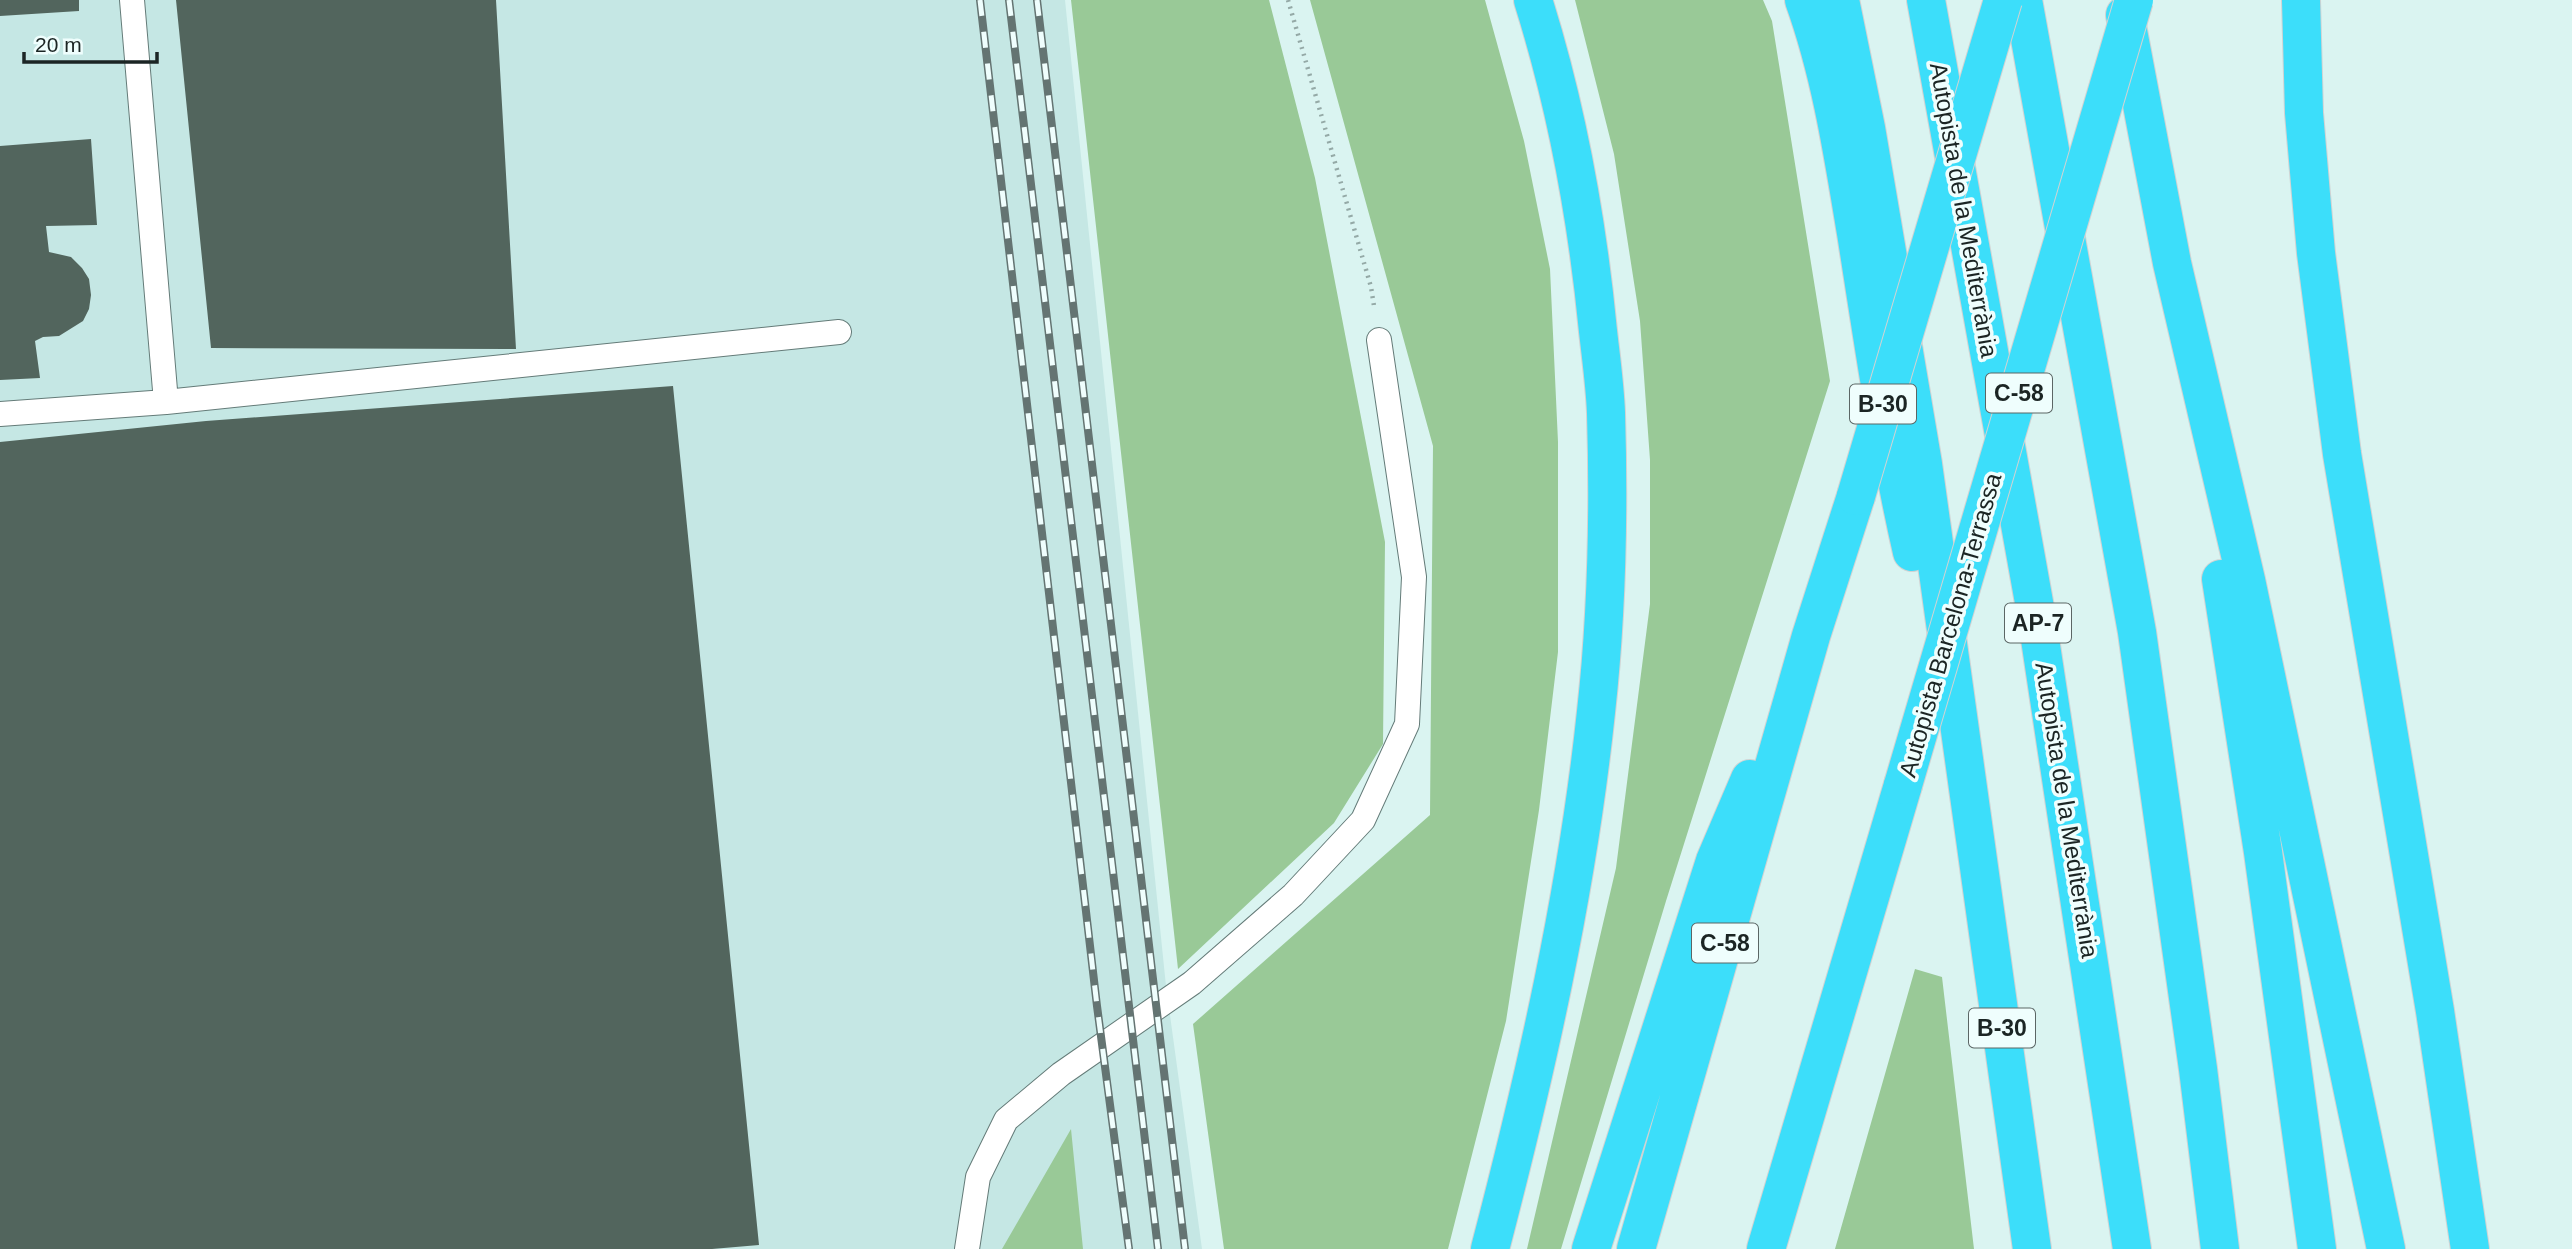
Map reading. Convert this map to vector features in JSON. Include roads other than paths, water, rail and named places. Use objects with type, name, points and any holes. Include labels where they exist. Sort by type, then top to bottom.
[{"type":"highway","points":[[1490,1249],[1541,1038],[1573,872],[1596,712],[1608,531],[1606,409],[1590,252],[1569,131],[1533,0]]},
{"type":"highway","name":"B-30","points":[[1804,0],[1815,30],[1840,134],[1894,474],[1970,807],[2032,1249]]},
{"type":"highway","points":[[1839,0],[1866,128],[1923,464],[1970,807]]},
{"type":"highway","name":"Autopista de la Mediterrània","points":[[1926,0],[2037,619],[2132,1249]]},
{"type":"highway","name":"C-58","points":[[1636,1249],[1811,636],[1856,496],[2003,0]]},
{"type":"highway","points":[[2023,0],[2137,632],[2220,1249]]},
{"type":"highway","points":[[2122,0],[2172,262],[2263,852],[2317,1249]]},
{"type":"highway","name":"Autopista Barcelona-Terrassa","points":[[1766,1249],[2134,0]]},
{"type":"highway","points":[[2301,0],[2304,113],[2316,253],[2342,454],[2435,1011],[2470,1249]]},
{"type":"highway","points":[[2172,262],[2246,580],[2386,1249]]},
{"type":"highway","points":[[1591,1249],[1715,861],[1811,636]]},
{"type":"lane","points":[[131,0],[166,401]]},
{"type":"lane","points":[[0,414],[166,401],[839,332]]},
{"type":"lane","points":[[967,1249],[978,1177],[1006,1120],[1061,1074],[1192,983],[1293,895],[1363,820],[1402,736],[1407,724],[1414,577],[1379,340]]},
{"type":"railway","points":[[980,0],[1097,1006],[1129,1249]]},
{"type":"railway","points":[[1009,0],[1158,1249]]},
{"type":"railway","points":[[1037,0],[1185,1249]]}]
